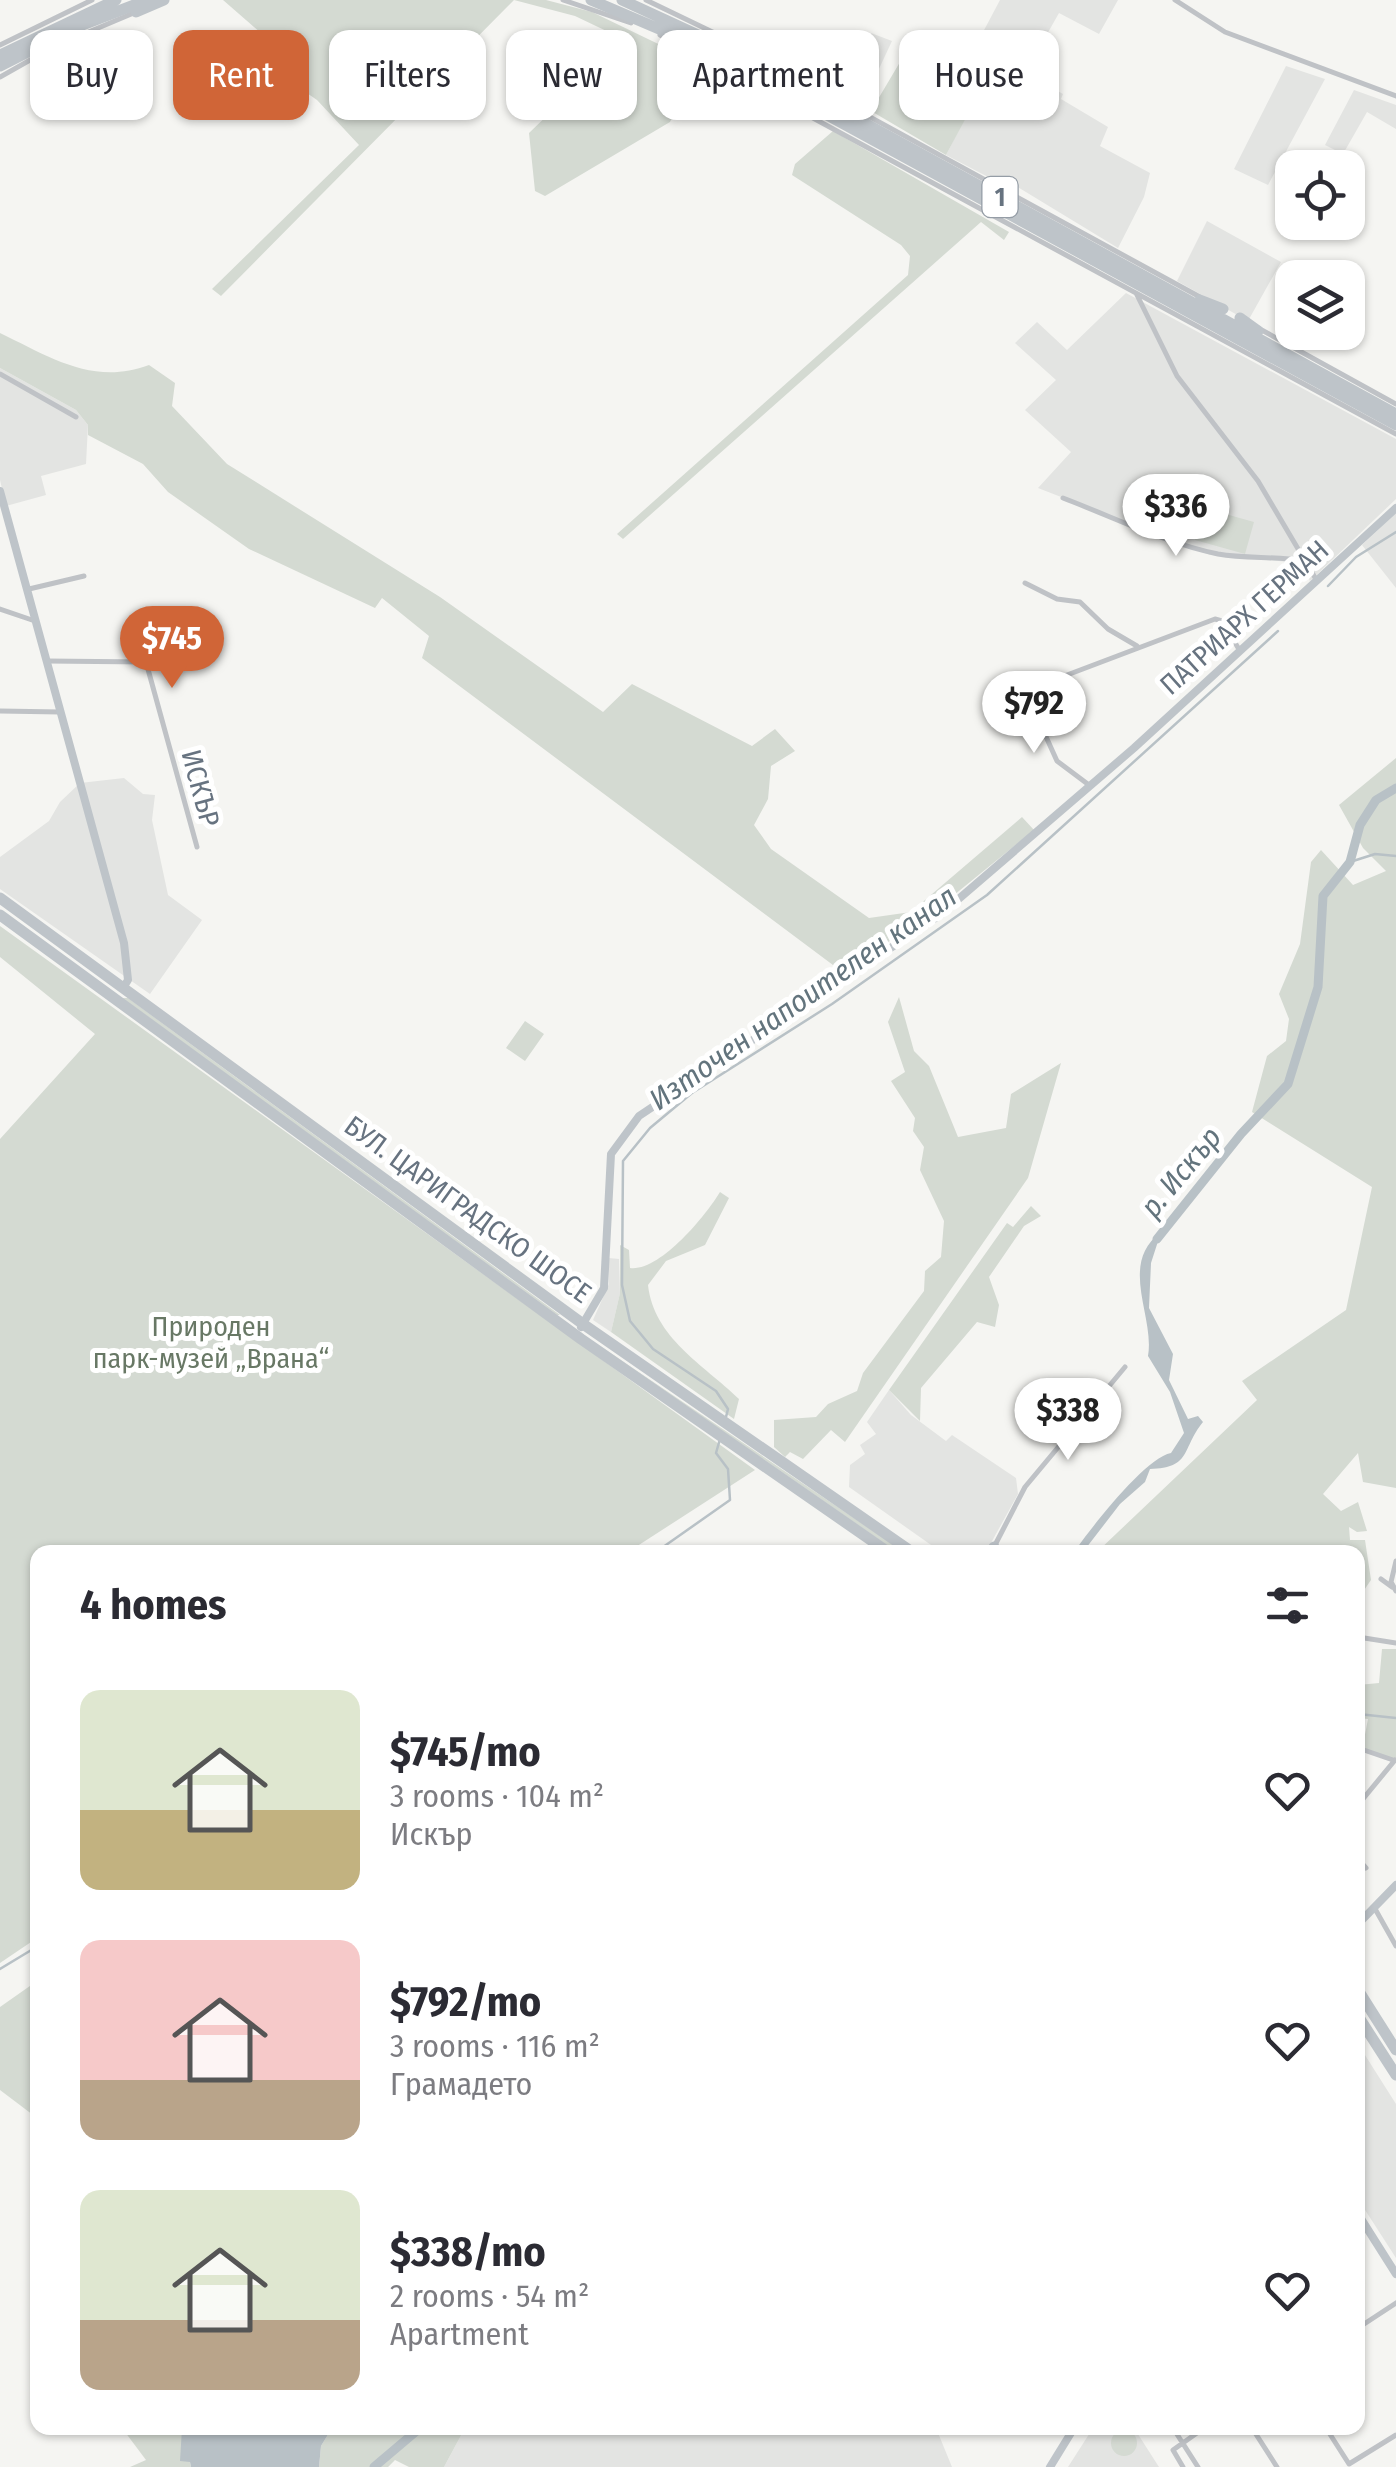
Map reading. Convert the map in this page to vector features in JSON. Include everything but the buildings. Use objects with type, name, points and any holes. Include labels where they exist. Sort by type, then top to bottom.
[{"type":"highway","points":[[59,30],[100,0]]},
{"type":"highway","points":[[59,30],[116,0]]},
{"type":"highway","points":[[59,30],[147,0]]},
{"type":"highway","points":[[59,30],[132,14],[164,0]]},
{"type":"highway","name":"1","points":[[592,0],[675,30]]},
{"type":"highway","name":"1","points":[[622,0],[680,30]]},
{"type":"highway","points":[[0,55],[30,42]]},
{"type":"highway","points":[[0,66],[30,48]]},
{"type":"highway","name":"1","points":[[848,120],[1127,279],[1396,414]]},
{"type":"highway","name":"1","points":[[848,120],[1150,279],[1396,425]]},
{"type":"highway","points":[[1127,279],[1215,335],[1314,375]]},
{"type":"highway","points":[[1150,279],[1223,309]]},
{"type":"highway","points":[[1240,318],[1314,375]]},
{"type":"highway","name":"БУЛ. ЦАРИГРАДСКО ШОСЕ","points":[[0,898],[579,1330]]},
{"type":"highway","name":"БУЛ. ЦАРИГРАДСКО ШОСЕ","points":[[0,914],[877,1545]]},
{"type":"highway","name":"БУЛ. ЦАРИГРАДСКО ШОСЕ","points":[[734,1439],[901,1545]]},
{"type":"highway","points":[[1365,2001],[1396,2050]]},
{"type":"highway","points":[[1365,2027],[1396,2075]]},
{"type":"street","points":[[0,46],[92,0]]},
{"type":"street","points":[[0,76],[132,14],[178,0]]},
{"type":"street","points":[[563,0],[657,35]]},
{"type":"street","points":[[646,0],[707,30]]},
{"type":"street","points":[[1175,0],[1225,32],[1396,96]]},
{"type":"street","points":[[820,120],[1396,434]]},
{"type":"street","points":[[875,120],[1396,404]]},
{"type":"street","points":[[1135,292],[1176,376],[1258,481],[1318,581]]},
{"type":"street","points":[[1146,313],[1153,302]]},
{"type":"street","points":[[0,374],[76,417]]},
{"type":"street","points":[[0,491],[124,943],[128,980],[123,988]]},
{"type":"street","points":[[1063,498],[1205,550],[1251,558],[1287,555],[1304,562]]},
{"type":"street","name":"ПАТРИАРХ ГЕРМАН","points":[[579,1330],[604,1288],[608,1164],[630,1126],[679,1086],[940,915],[1090,786],[1396,508]]},
{"type":"street","points":[[1287,555],[1296,548]]},
{"type":"street","points":[[27,590],[84,576]]},
{"type":"street","points":[[1025,583],[1057,600],[1075,599],[1108,630],[1138,647]]},
{"type":"street","points":[[0,609],[35,621]]},
{"type":"street","points":[[1090,786],[1057,761],[1027,693],[1040,682],[1216,618],[1222,620],[1240,651]]},
{"type":"street","name":"ИСКЪР","points":[[46,662],[146,662],[197,848]]},
{"type":"street","points":[[0,711],[60,712]]},
{"type":"street","points":[[999,1545],[1026,1487],[1125,1367]]},
{"type":"street","points":[[1394,1590],[1395,1562]]},
{"type":"street","points":[[1381,1579],[1394,1590]]},
{"type":"street","points":[[1365,1638],[1396,1643]]},
{"type":"street","points":[[1365,1750],[1395,1760],[1365,1796]]},
{"type":"street","points":[[1365,1917],[1396,1885]]},
{"type":"street","points":[[1374,1907],[1396,1946]]},
{"type":"street","points":[[1365,2225],[1396,2274]]},
{"type":"street","points":[[1365,2323],[1396,2303]]},
{"type":"street","points":[[1330,2435],[1349,2464],[1396,2434]]},
{"type":"street","points":[[1050,2467],[1070,2435]]},
{"type":"street","points":[[1178,2435],[1198,2467]]},
{"type":"street","points":[[1183,2467],[1173,2450],[1193,2435]]},
{"type":"street","points":[[1256,2435],[1277,2467]]},
{"type":"shaded area","points":[[1000,0],[1118,0],[1099,34],[1059,13],[1049,30],[984,30]]},
{"type":"shaded area","points":[[879,36],[892,41],[879,69]]},
{"type":"shaded area","points":[[1286,66],[1325,79],[1287,150],[1275,150],[1275,172],[1268,185],[1234,169]]},
{"type":"shaded area","points":[[1354,90],[1396,105],[1396,129],[1367,112],[1345,150],[1325,145]]},
{"type":"shaded area","points":[[1059,92],[1063,94],[1061,99],[1108,127],[1100,146],[1150,173],[1144,197],[1118,248],[1016,186],[1013,190],[946,155],[964,120],[1059,120]]},
{"type":"shaded area","points":[[1207,221],[1277,260],[1275,273],[1248,321],[1177,281]]},
{"type":"shaded area","points":[[1126,293],[1396,439],[1396,499],[1310,581],[1301,563],[1210,555],[1038,488],[1071,452],[1025,410],[1056,380],[1015,343],[1037,322],[1067,350]]},
{"type":"shaded area","points":[[0,368],[76,410],[88,425],[86,464],[41,476],[46,495],[6,506],[0,480]]},
{"type":"shaded area","points":[[1396,513],[1396,588],[1362,545]]},
{"type":"shaded area","points":[[124,778],[143,794],[155,795],[152,820],[168,895],[202,920],[150,994],[0,889],[0,857],[49,821],[60,802],[80,783]]},
{"type":"shaded area","points":[[1161,1232],[1151,1263],[1149,1308],[1173,1354],[1169,1380],[1188,1419],[1198,1416],[1203,1422],[1179,1461],[1150,1469],[1145,1482],[1120,1504],[1088,1545],[1079,1545],[1119,1495],[1147,1467],[1171,1453],[1184,1433],[1170,1392],[1148,1356],[1140,1275],[1148,1245]]},
{"type":"shaded area","points":[[609,1258],[619,1259],[620,1293],[611,1332],[593,1320],[609,1284]]},
{"type":"shaded area","points":[[889,1390],[911,1415],[946,1441],[952,1435],[1016,1478],[1018,1494],[990,1545],[931,1545],[849,1487],[850,1465],[865,1454],[860,1445],[876,1434],[867,1422]]},
{"type":"shaded area","points":[[1365,2055],[1396,2104],[1396,2258],[1365,2210]]},
{"type":"shaded area","points":[[182,2435],[328,2435],[321,2446],[319,2467],[191,2467],[190,2462],[180,2461]]},
{"type":"shaded area","points":[[461,2435],[939,2435],[952,2467],[444,2467]]},
{"type":"shaded area","points":[[1089,2435],[1138,2435],[1159,2467],[1068,2467]]},
{"type":"green space","points":[[223,0],[514,0],[484,30],[329,30],[329,113],[309,94],[309,30],[257,30]]},
{"type":"green space","points":[[514,0],[546,0],[592,12],[629,30],[604,30],[575,16]]},
{"type":"green space","points":[[637,34],[657,43],[657,120],[670,122],[545,196],[535,191],[529,133],[542,120],[637,120]]},
{"type":"green space","points":[[899,64],[899,120],[965,120],[946,155],[879,116],[879,98]]},
{"type":"green space","points":[[336,120],[395,120],[221,296],[212,289],[359,145]]},
{"type":"green space","points":[[833,131],[1009,232],[1004,240],[981,222],[623,539],[617,534],[908,275],[910,256],[901,245],[792,175],[795,164]]},
{"type":"green space","points":[[0,333],[54,359],[90,370],[129,371],[149,365],[175,383],[172,406],[227,464],[440,597],[603,712],[632,684],[752,746],[775,729],[795,751],[771,766],[768,799],[754,825],[771,849],[869,918],[911,912],[1022,817],[1034,830],[922,921],[841,971],[422,658],[429,636],[382,598],[375,608],[249,549],[168,492],[143,464],[88,435],[88,425],[76,410],[0,368]]},
{"type":"green space","points":[[1204,508],[1254,522],[1245,554],[1195,540]]},
{"type":"green space","points":[[1396,758],[1396,1488],[1363,1482],[1358,1453],[1323,1494],[1341,1511],[1358,1502],[1367,1531],[1357,1532],[1349,1527],[1350,1540],[1365,1540],[1371,1580],[1365,1589],[1365,1545],[1104,1545],[1257,1400],[1242,1381],[1346,1310],[1372,1187],[1252,1112],[1267,1056],[1286,1041],[1289,1019],[1279,994],[1300,944],[1311,862],[1321,850],[1353,885],[1386,871],[1363,848],[1339,805]]},
{"type":"green space","name":"Природен парк-музей „Врана“","points":[[0,926],[755,1470],[639,1545],[30,1545],[30,1943],[0,1963],[0,1139],[95,1034],[0,957]]},
{"type":"green space","points":[[899,997],[914,1051],[929,1066],[958,1137],[1006,1128],[1011,1094],[1061,1063],[1028,1178],[845,1442],[831,1430],[803,1459],[790,1452],[785,1457],[774,1447],[774,1420],[816,1417],[828,1404],[857,1391],[863,1373],[924,1291],[925,1271],[941,1257],[944,1221],[920,1170],[924,1147],[913,1131],[915,1118],[891,1081],[905,1072],[888,1022]]},
{"type":"green space","points":[[122,998],[128,998],[560,1315],[557,1315]]},
{"type":"green space","points":[[525,1021],[544,1034],[525,1061],[506,1048]]},
{"type":"green space","points":[[720,1192],[729,1198],[705,1245],[666,1261],[648,1285],[652,1304],[670,1335],[739,1399],[734,1419],[611,1332],[620,1293],[620,1245],[629,1250],[630,1268],[654,1261],[693,1228]]},
{"type":"green space","points":[[1031,1206],[1041,1216],[1024,1226],[989,1277],[999,1305],[995,1327],[977,1322],[921,1388],[920,1421],[889,1390],[1007,1223],[1013,1227]]},
{"type":"green space","points":[[587,1337],[894,1545],[887,1545]]},
{"type":"green space","points":[[1382,1649],[1396,1649],[1396,1761],[1365,1751],[1365,1684],[1379,1683]]},
{"type":"green space","points":[[30,1986],[30,2113],[0,2090],[0,2007]]},
{"type":"green space","points":[[127,2435],[184,2435],[191,2467],[130,2467],[146,2460]]},
{"type":"green space","points":[[328,2435],[461,2435],[444,2467],[409,2467],[395,2460],[388,2467],[319,2467],[321,2446]]},
{"type":"green space","points":[[1114,2435],[1136,2438],[1136,2448],[1129,2455],[1119,2455],[1112,2448]]},
{"type":"waterway","name":"Източен напоителен канал","points":[[1328,586],[1356,557],[1396,532]]},
{"type":"waterway","name":"Източен напоителен канал","points":[[726,1417],[728,1409],[716,1391],[653,1349],[630,1321],[622,1285],[623,1161],[650,1128],[692,1093],[832,1004],[987,895],[1278,631]]},
{"type":"waterway","name":"р. Искър","points":[[1157,1239],[1241,1134],[1288,1084],[1318,987],[1323,896],[1350,862],[1360,825],[1376,800],[1396,788]]},
{"type":"waterway","name":"р. Искър","points":[[1350,862],[1375,854],[1396,856]]},
{"type":"waterway","name":"Източен напоителен канал","points":[[666,1545],[730,1500],[728,1469],[716,1453],[720,1439]]},
{"type":"waterway","points":[[1365,1715],[1396,1718]]},
{"type":"waterway","name":"Източен напоителен канал","points":[[0,1969],[30,1951]]},
{"type":"waterway","name":"ИСКЪР","points":[[374,2467],[412,2435]]}]
